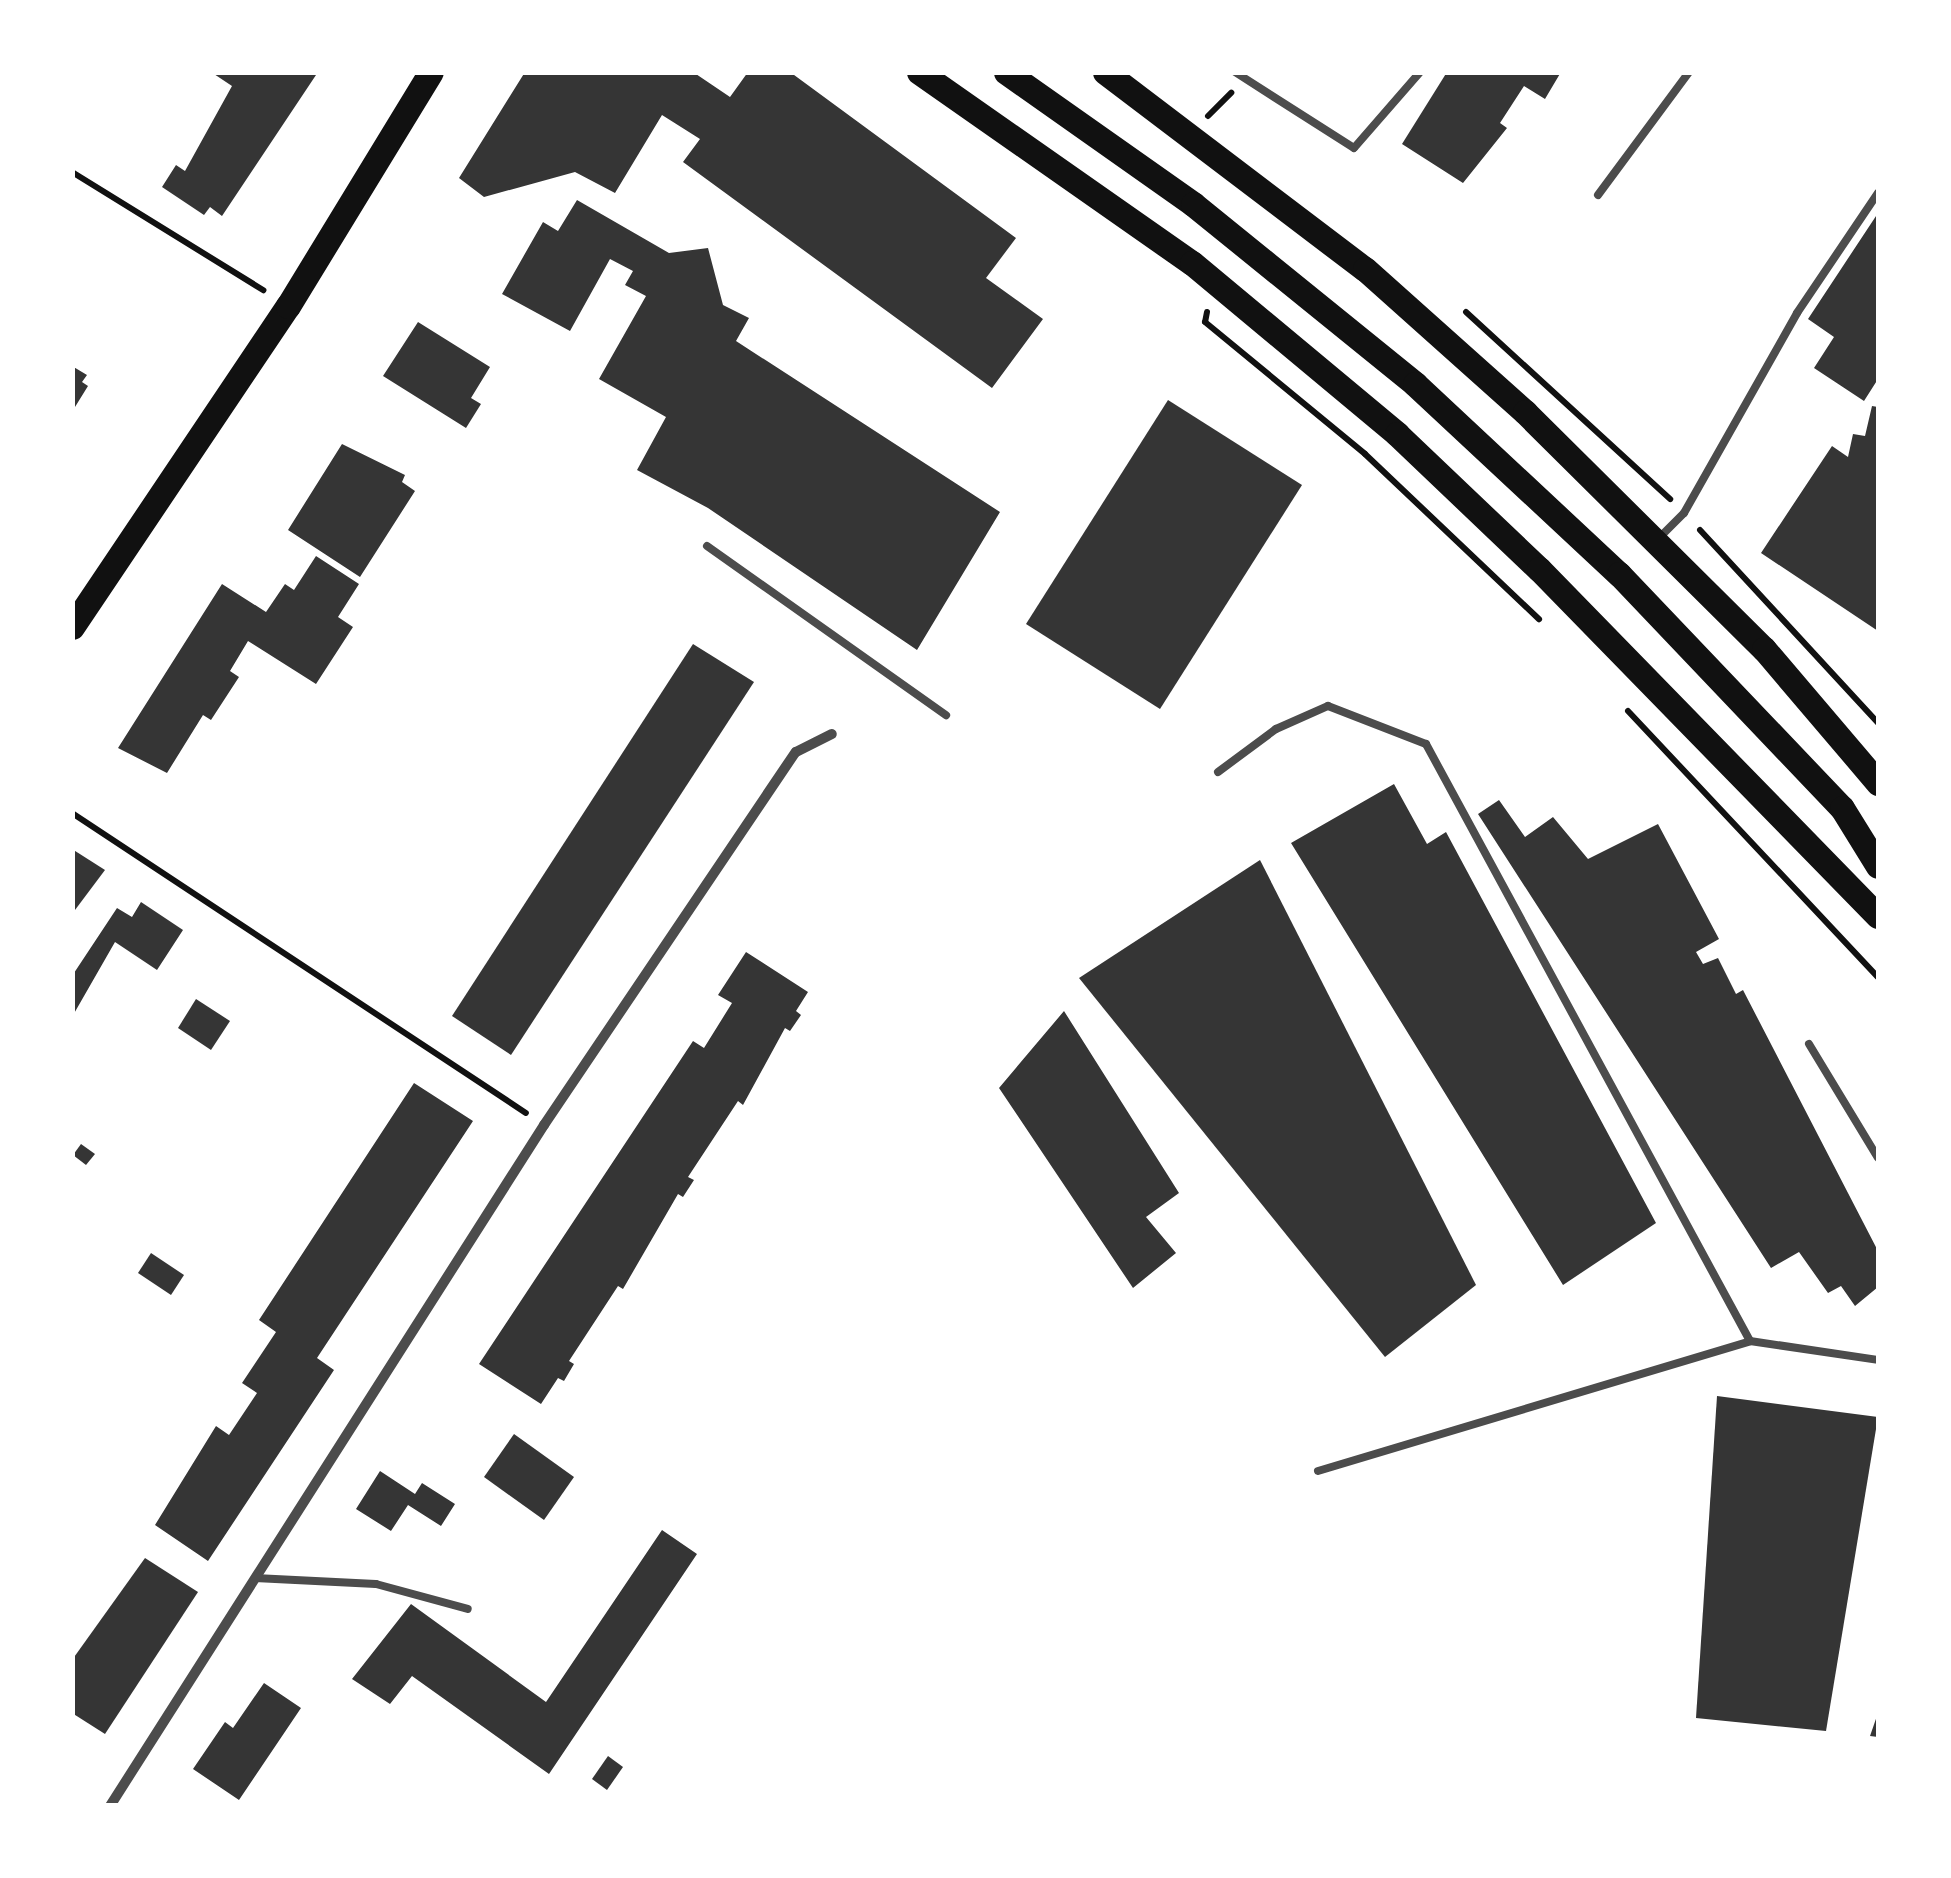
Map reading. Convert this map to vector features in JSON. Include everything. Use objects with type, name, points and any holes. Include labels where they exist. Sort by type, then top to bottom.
[{"type":"main road","points":[[72,627],[288,306],[431,72]]},
{"type":"main road","points":[[919,72],[1114,204],[1397,434],[1539,569],[1878,916]]},
{"type":"main road","points":[[1006,72],[1193,204],[1415,384],[1619,574],[1842,808],[1878,834]]},
{"type":"main road","points":[[1106,72],[1365,269],[1526,412],[1764,649],[1878,783]]},
{"type":"main road","points":[[1842,808],[1878,866]]},
{"type":"street","points":[[110,1806],[544,1125],[796,752],[832,734]]},
{"type":"lane","points":[[1235,72],[1354,148],[1420,72]]},
{"type":"lane","points":[[1598,195],[1689,72]]},
{"type":"lane","points":[[1656,541],[1684,513],[1797,313],[1878,193]]},
{"type":"lane","points":[[706,546],[946,716]]},
{"type":"lane","points":[[1218,772],[1276,729],[1328,706],[1426,744],[1750,1341]]},
{"type":"lane","points":[[1809,1044],[1878,1158]]},
{"type":"lane","points":[[1318,1471],[1750,1341],[1878,1360]]},
{"type":"lane","points":[[255,1578],[376,1584],[468,1609]]},
{"type":"path","points":[[1190,134],[1246,78]]},
{"type":"path","points":[[72,172],[288,306]]},
{"type":"path","points":[[1212,282],[1205,322],[1366,454],[1541,621]]},
{"type":"path","points":[[1622,704],[1878,976]]},
{"type":"path","points":[[72,813],[544,1125]]},
{"type":"building","points":[[211,72],[318,72],[222,216],[210,207],[204,215],[162,187],[176,165],[185,171],[232,86]]},
{"type":"building","points":[[525,72],[693,72],[730,97],[748,72],[790,72],[1016,238],[986,278],[1043,319],[992,388],[683,162],[700,139],[662,115],[615,193],[575,172],[484,197],[459,178]]},
{"type":"building","points":[[1447,72],[1561,72],[1545,99],[1524,86],[1500,123],[1507,128],[1463,183],[1402,144]]},
{"type":"building","points":[[577,200],[669,253],[708,248],[723,305],[749,318],[736,341],[1000,512],[917,650],[708,508],[637,470],[666,417],[599,379],[646,296],[625,285],[633,271],[610,259],[570,331],[502,294],[543,222],[558,231]]},
{"type":"building","points":[[1878,213],[1878,379],[1864,401],[1814,368],[1834,337],[1808,319]]},
{"type":"building","points":[[418,322],[490,367],[471,398],[481,404],[466,428],[383,376]]},
{"type":"building","points":[[72,366],[87,375],[82,382],[88,386],[75,407]]},
{"type":"building","points":[[1168,400],[1302,485],[1160,709],[1026,624]]},
{"type":"building","points":[[1872,406],[1878,407],[1878,631],[1761,553],[1832,446],[1848,457],[1853,434],[1865,436]]},
{"type":"building","points":[[342,444],[405,475],[402,482],[415,491],[360,577],[288,530]]},
{"type":"building","points":[[316,556],[359,584],[338,617],[353,627],[316,684],[248,641],[230,671],[239,677],[211,720],[203,715],[167,773],[118,748],[222,584],[266,612],[285,584],[294,590]]},
{"type":"building","points":[[693,644],[754,682],[511,1055],[452,1016]]},
{"type":"building","points":[[1394,784],[1427,844],[1446,832],[1656,1223],[1563,1285],[1291,843]]},
{"type":"building","points":[[1499,800],[1525,837],[1553,817],[1588,859],[1658,824],[1719,939],[1696,952],[1703,964],[1718,958],[1736,994],[1743,990],[1878,1251],[1878,1287],[1855,1306],[1841,1286],[1828,1293],[1799,1252],[1771,1268],[1478,814]]},
{"type":"building","points":[[72,849],[105,870],[72,914]]},
{"type":"building","points":[[1260,860],[1476,1285],[1385,1357],[1079,978]]},
{"type":"building","points":[[141,902],[183,930],[157,970],[115,942],[72,1017],[72,976],[117,908],[132,917]]},
{"type":"building","points":[[746,952],[808,992],[796,1011],[801,1015],[790,1031],[785,1028],[743,1105],[738,1101],[688,1177],[694,1180],[683,1197],[678,1194],[623,1289],[618,1286],[569,1361],[574,1364],[564,1381],[558,1378],[541,1404],[479,1364],[693,1041],[704,1048],[732,1003],[718,995]]},
{"type":"building","points":[[196,999],[230,1021],[211,1050],[178,1028]]},
{"type":"building","points":[[1064,1011],[1179,1193],[1146,1217],[1176,1253],[1133,1288],[999,1088]]},
{"type":"building","points":[[414,1083],[473,1121],[317,1358],[334,1370],[208,1561],[155,1525],[216,1426],[229,1435],[257,1393],[242,1383],[276,1332],[259,1320]]},
{"type":"building","points":[[81,1144],[95,1154],[86,1165],[73,1155]]},
{"type":"building","points":[[151,1253],[184,1275],[171,1295],[138,1273]]},
{"type":"building","points":[[1717,1396],[1878,1417],[1826,1731],[1696,1718]]},
{"type":"building","points":[[514,1434],[574,1477],[544,1520],[484,1477]]},
{"type":"building","points":[[380,1471],[415,1494],[422,1483],[455,1504],[441,1526],[408,1505],[391,1531],[356,1509]]},
{"type":"building","points":[[662,1530],[697,1554],[549,1774],[412,1676],[390,1704],[352,1679],[411,1604],[546,1702]]},
{"type":"building","points":[[145,1558],[198,1592],[105,1734],[72,1713],[72,1660]]},
{"type":"building","points":[[264,1683],[301,1708],[239,1800],[193,1769],[225,1722],[233,1728]]},
{"type":"building","points":[[1878,1713],[1878,1737],[1870,1736]]},
{"type":"building","points":[[608,1756],[623,1767],[607,1790],[592,1779]]}]
